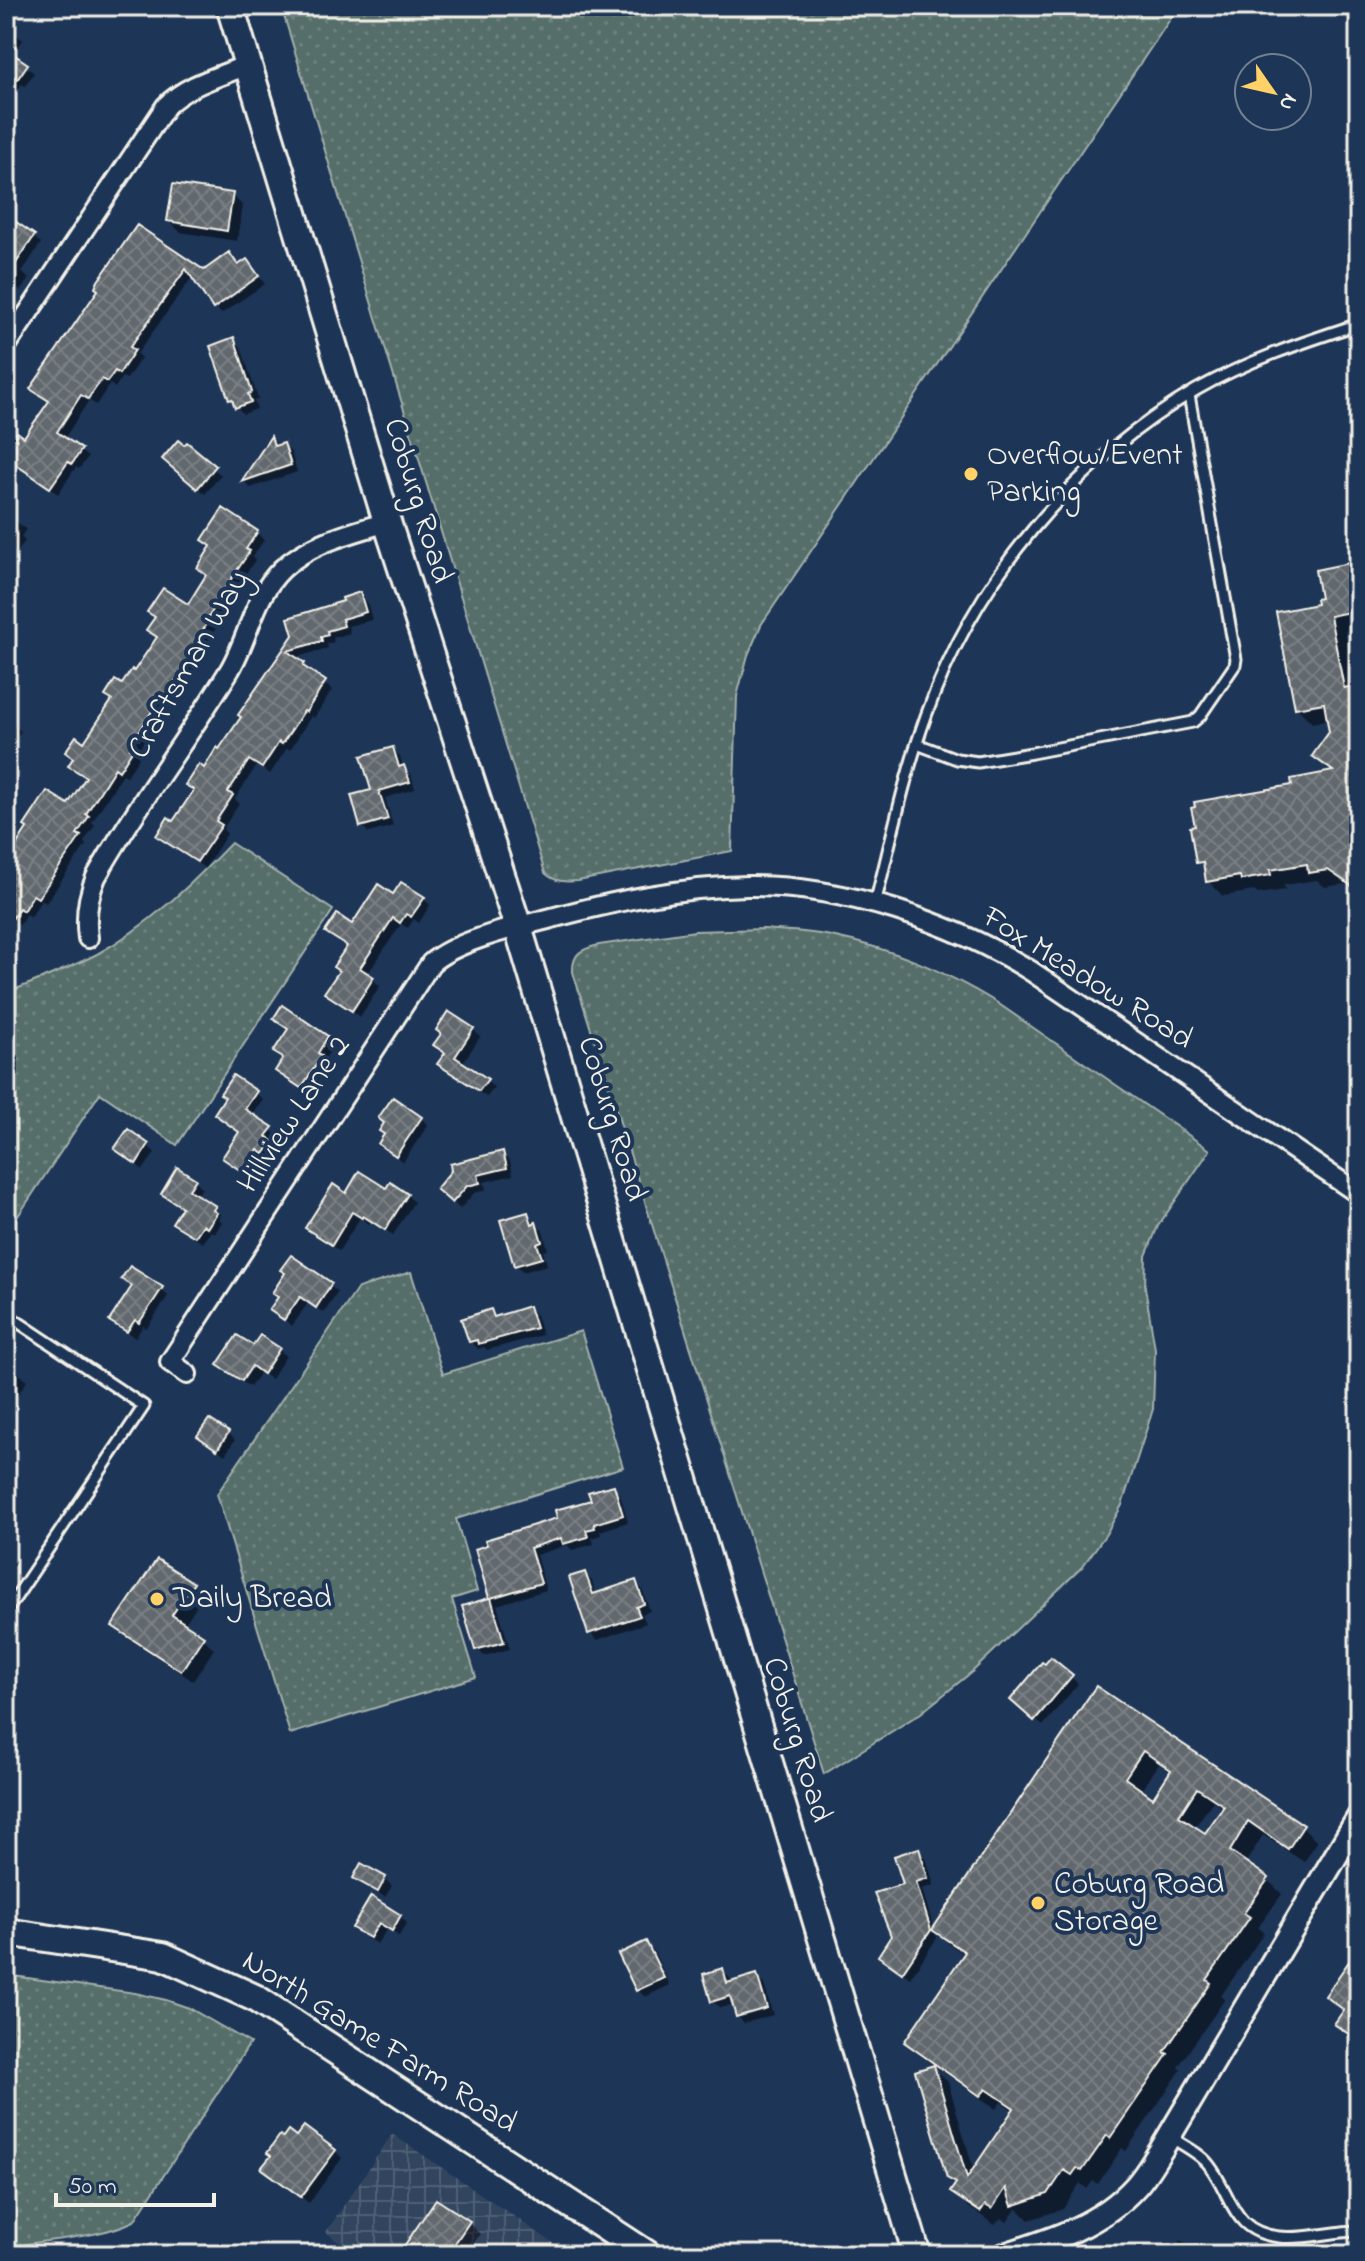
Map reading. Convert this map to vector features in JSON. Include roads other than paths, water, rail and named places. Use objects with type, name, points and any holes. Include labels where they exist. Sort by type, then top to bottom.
[{"type":"main road","name":"Coburg Road","points":[[230,6],[387,522],[518,927],[917,2255]]},
{"type":"main road","name":"North Game Farm Road","points":[[6,1932],[163,1956],[255,1998],[648,2255]]},
{"type":"street","points":[[6,346],[166,106],[190,89],[247,65]]},
{"type":"street","name":"Craftsman Way","points":[[88,938],[86,916],[96,877],[230,669],[269,584],[291,561],[314,546],[387,522]]},
{"type":"street","name":"Fox Meadow Road","points":[[518,927],[639,897],[709,888],[784,888],[875,904],[958,933],[1009,958],[1359,1194]]},
{"type":"street","name":"Hillview Lane 2","points":[[187,1374],[170,1362],[425,971],[445,952],[518,927]]},
{"type":"street","points":[[1004,2255],[1063,2236],[1098,2218],[1136,2186],[1359,1817]]},
{"type":"lane","points":[[875,904],[917,744],[938,686],[984,596],[1022,543],[1072,486],[1099,461],[1130,435],[1189,395],[1281,350],[1359,324]]},
{"type":"lane","points":[[917,744],[957,759],[978,762],[1193,722],[1200,716],[1236,659],[1189,395]]},
{"type":"lane","points":[[6,1314],[144,1406],[6,1612]]},
{"type":"lane","points":[[1169,2136],[1210,2166],[1234,2212],[1255,2231],[1291,2238],[1359,2231]]},
{"type":"place","name":"Overflow/Event Parking","points":[[971,474]]},
{"type":"place","name":"Daily Bread","points":[[157,1599]]},
{"type":"place","name":"Coburg Road Storage","points":[[1038,1903]]}]
